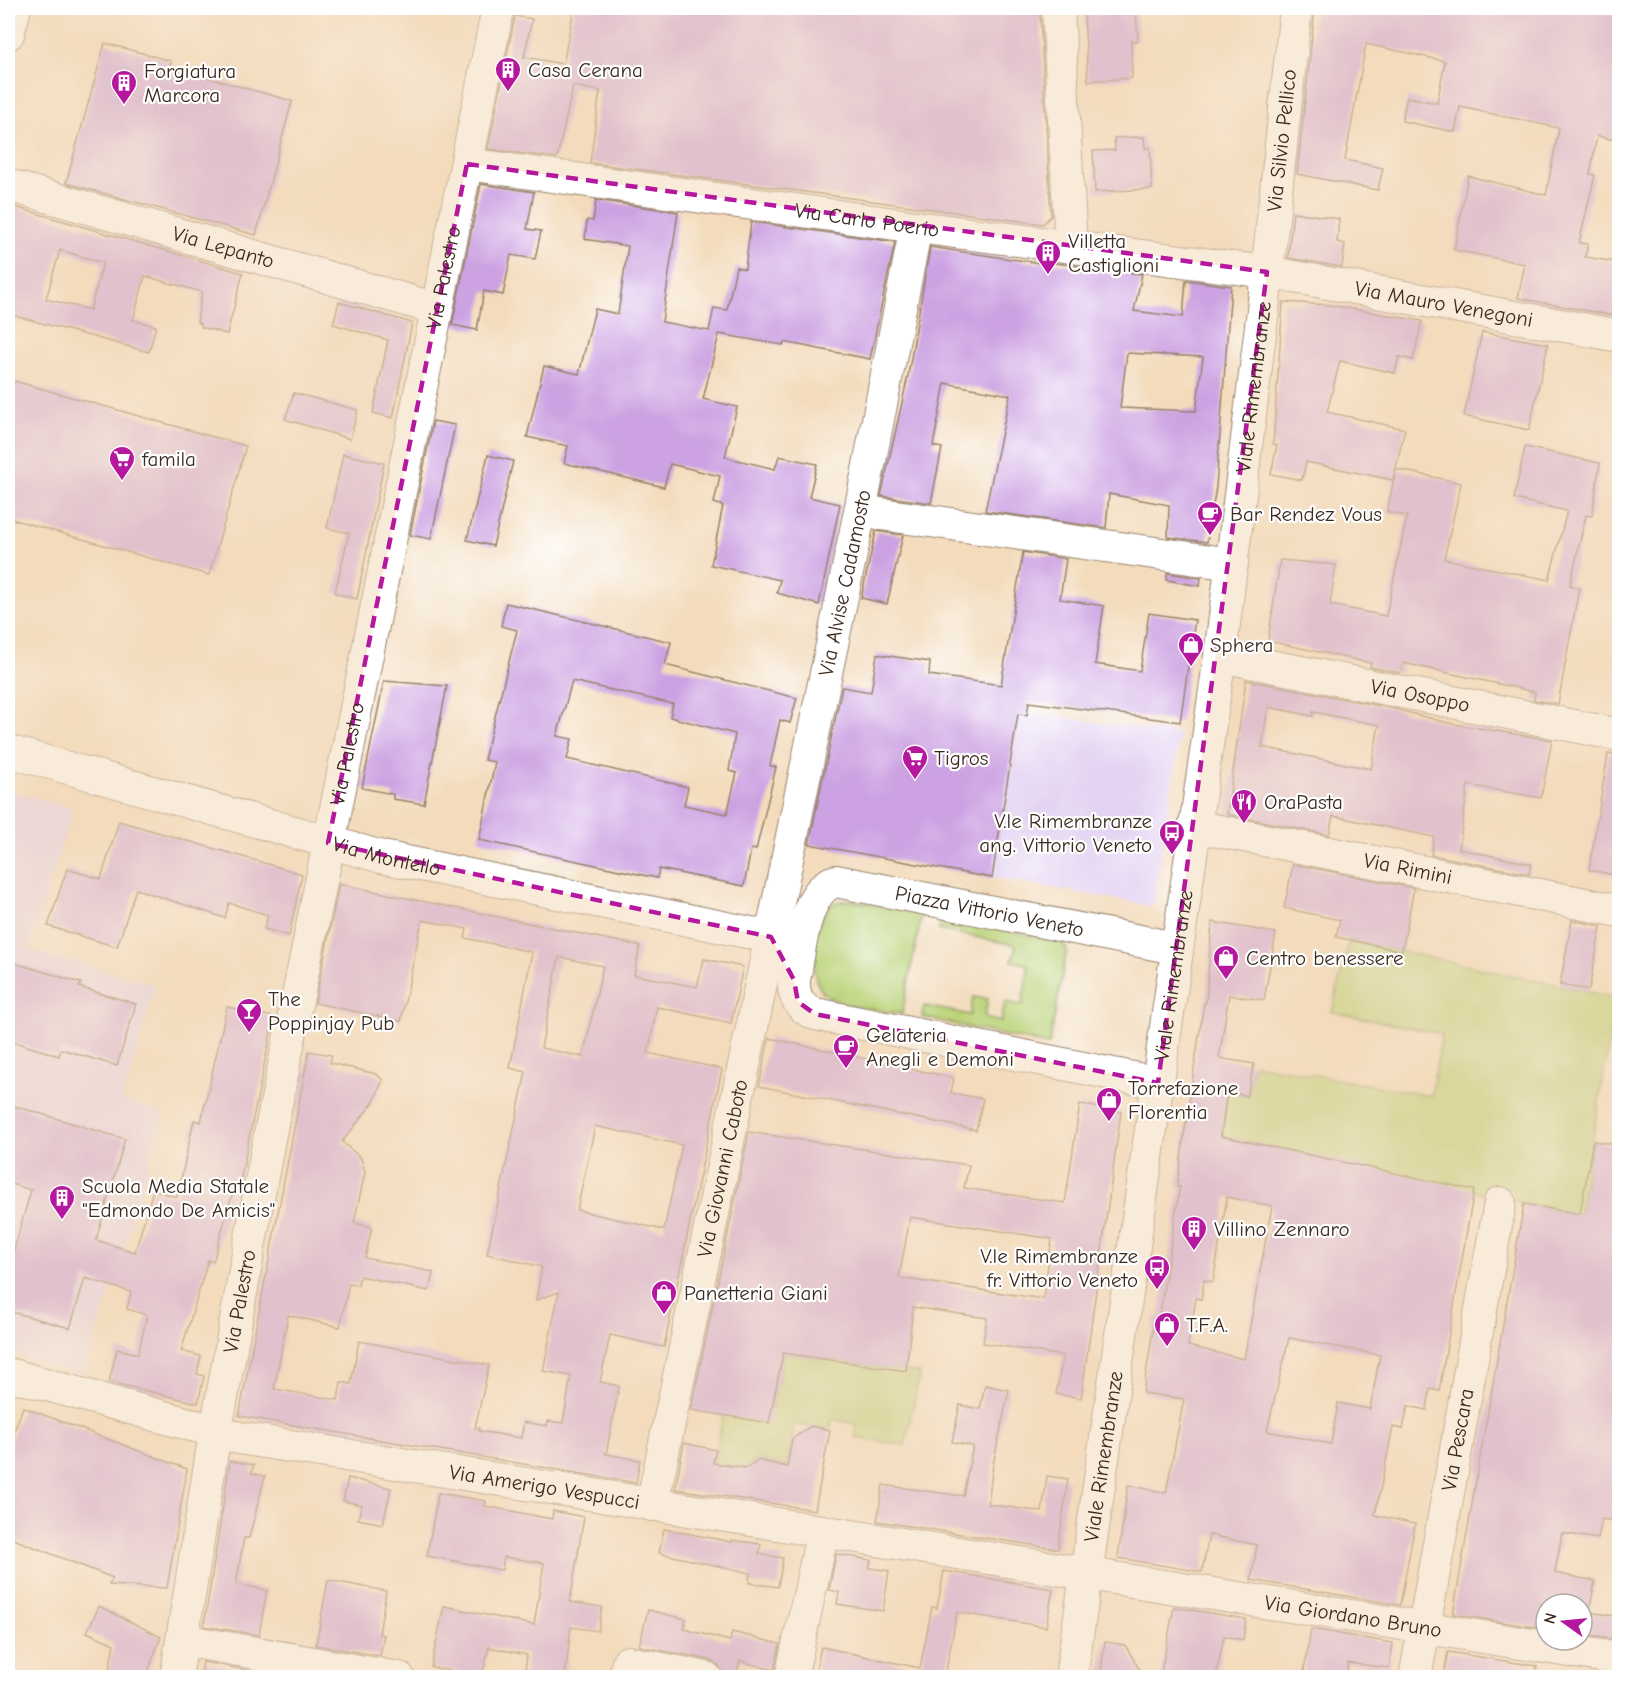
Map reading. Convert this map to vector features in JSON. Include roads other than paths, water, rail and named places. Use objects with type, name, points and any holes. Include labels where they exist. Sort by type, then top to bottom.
[{"type":"street","points":[[8,34],[15,8]]},
{"type":"street","name":"Via Palestro","points":[[176,1677],[216,1433],[268,1144],[498,8]]},
{"type":"street","points":[[1058,8],[1071,247]]},
{"type":"street","name":"Via Silvio Pellico","points":[[1267,272],[1296,8]]},
{"type":"street","name":"Via Carlo Poerio","points":[[467,164],[916,227],[1267,272]]},
{"type":"street","name":"Via Lepanto","points":[[8,186],[437,309]]},
{"type":"street","name":"Via Alvise Cadamosto","points":[[771,937],[860,511],[916,227]]},
{"type":"street","name":"Via Mauro Venegoni","points":[[1267,272],[1620,336]]},
{"type":"street","name":"Viale Rimembranze","points":[[1071,1677],[1158,1083],[1175,948],[1220,656],[1267,272]]},
{"type":"street","points":[[860,511],[1232,564]]},
{"type":"street","name":"Via Osoppo","points":[[1220,656],[1620,735]]},
{"type":"street","name":"Via Montello","points":[[8,751],[382,857],[771,937]]},
{"type":"street","name":"Via Rimini","points":[[1194,826],[1620,911]]},
{"type":"street","name":"Piazza Vittorio Veneto","points":[[771,937],[812,901],[825,886],[836,881],[1175,948]]},
{"type":"street","points":[[812,901],[793,989],[798,1002],[815,1014],[1158,1083]]},
{"type":"street","points":[[771,937],[794,980]]},
{"type":"street","name":"Via Giovanni Caboto","points":[[652,1505],[771,937]]},
{"type":"street","name":"Via Pescara","points":[[1415,1677],[1500,1203]]},
{"type":"street","name":"Via Amerigo Vespucci","points":[[8,1374],[216,1433],[652,1505],[1086,1573]]},
{"type":"street","points":[[791,1677],[823,1531]]},
{"type":"street","name":"Via Giordano Bruno","points":[[1086,1573],[1620,1659]]},
{"type":"street","points":[[182,1640],[399,1677]]},
{"type":"street","points":[[625,1677],[628,1662],[706,1677]]},
{"type":"place","name":"Casa Cerana","points":[[508,93]]},
{"type":"place","name":"Forgiatura Marcora","points":[[124,106]]},
{"type":"place","name":"Villetta Castiglioni","points":[[1048,276]]},
{"type":"place","name":"famila","points":[[122,482]]},
{"type":"place","name":"Bar Rendez Vous","points":[[1210,537]]},
{"type":"place","name":"Sphera","points":[[1191,668]]},
{"type":"place","name":"Tigros","points":[[915,781]]},
{"type":"place","name":"OraPasta","points":[[1244,825]]},
{"type":"place","name":"V.le Rimembranze ang. Vittorio Veneto","points":[[1172,856]]},
{"type":"place","name":"Centro benessere","points":[[1226,981]]},
{"type":"place","name":"The Poppinjay Pub","points":[[249,1034]]},
{"type":"place","name":"Gelateria Anegli e Demoni","points":[[846,1070]]},
{"type":"place","name":"Torrefazione Florentia","points":[[1109,1123]]},
{"type":"place","name":"Scuola Media Statale \"Edmondo De Amicis\"","points":[[62,1221]]},
{"type":"place","name":"Villino Zennaro","points":[[1194,1252]]},
{"type":"place","name":"V.le Rimembranze fr. Vittorio Veneto","points":[[1157,1291]]},
{"type":"place","name":"Panetteria Giani","points":[[664,1316]]},
{"type":"place","name":"T.F.A.","points":[[1167,1348]]}]
